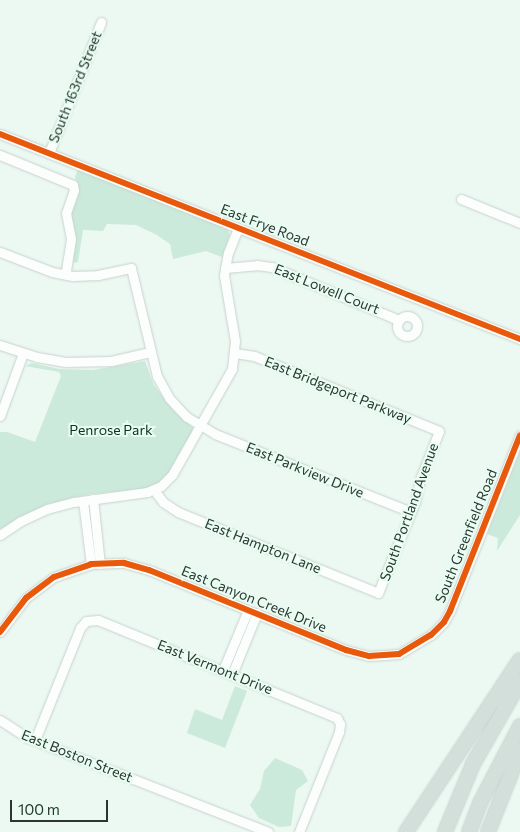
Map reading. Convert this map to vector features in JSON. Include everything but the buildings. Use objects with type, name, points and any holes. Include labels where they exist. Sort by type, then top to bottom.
[{"type":"highway","points":[[406,832],[520,660]]},
{"type":"highway","points":[[445,832],[473,764],[520,682]]},
{"type":"highway","points":[[469,832],[480,803],[520,726]]},
{"type":"highway","points":[[488,832],[520,751]]},
{"type":"street","name":"South 163rd Street","points":[[49,153],[101,22]]},
{"type":"street","name":"East Frye Road","points":[[0,134],[520,339]]},
{"type":"street","points":[[0,155],[73,185],[74,190],[66,213],[71,239],[65,275],[0,252]]},
{"type":"street","points":[[461,199],[520,223]]},
{"type":"street","points":[[0,534],[33,515],[60,505],[154,490],[172,475],[228,380],[235,353],[235,336],[225,291],[225,268],[238,228]]},
{"type":"street","name":"East Lowell Court","points":[[225,268],[258,265],[272,267],[399,320]]},
{"type":"street","name":"East Parkview Drive","points":[[65,275],[90,276],[131,268],[157,376],[169,398],[180,411],[200,427],[411,512]]},
{"type":"street","points":[[0,345],[51,360],[81,363],[110,361],[150,352]]},
{"type":"street","points":[[0,416],[23,353]]},
{"type":"street","name":"East Bridgeport Parkway","points":[[235,353],[254,356],[439,431]]},
{"type":"street","name":"South Portland Avenue","points":[[378,592],[411,512],[420,477],[439,431]]},
{"type":"street","name":"South Greenfield Road","points":[[399,654],[420,644],[444,622],[520,435]]},
{"type":"street","name":"East Hampton Lane","points":[[154,490],[163,502],[178,512],[378,592]]},
{"type":"street","points":[[93,499],[96,564]]},
{"type":"street","points":[[83,501],[96,564]]},
{"type":"street","name":"East Canyon Creek Drive","points":[[0,632],[17,606],[35,589],[54,577],[96,564],[124,563],[143,568],[358,654],[376,656],[399,654]]},
{"type":"street","points":[[223,670],[252,612]]},
{"type":"street","points":[[232,674],[252,612]]},
{"type":"street","name":"East Vermont Drive","points":[[34,740],[80,628],[86,621],[98,620],[332,714],[340,724],[339,732],[298,832]]},
{"type":"street","name":"East Boston Street","points":[[0,720],[12,730],[34,740],[268,832]]},
{"type":"green space","points":[[78,169],[226,226],[230,235],[222,257],[206,251],[173,259],[170,244],[157,235],[136,225],[107,224],[103,231],[83,230],[78,262],[72,263],[74,234],[70,216],[79,192],[75,177]]},
{"type":"green space","name":"Penrose Park","points":[[145,361],[154,385],[173,410],[193,428],[192,434],[172,468],[157,488],[91,494],[48,504],[0,529],[0,432],[7,432],[35,442],[61,376],[59,372],[25,366],[32,363],[59,369],[93,370]]},
{"type":"green space","points":[[520,451],[520,515],[497,551],[498,538],[487,534]]},
{"type":"green space","points":[[235,686],[247,691],[225,748],[187,733],[195,709],[222,720]]},
{"type":"green space","points":[[275,758],[302,770],[308,781],[296,790],[291,826],[279,827],[259,818],[250,805],[260,789],[264,771]]},
{"type":"cycle path","points":[[0,134],[520,339]]},
{"type":"cycle path","points":[[0,632],[26,598],[54,577],[91,564],[124,563],[149,570],[346,650],[369,656],[399,654],[431,635],[444,622],[520,435]]}]
